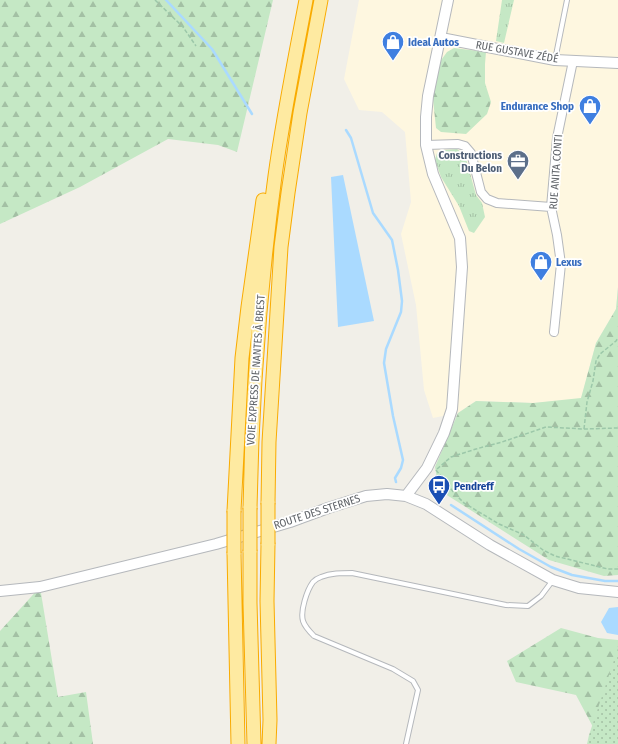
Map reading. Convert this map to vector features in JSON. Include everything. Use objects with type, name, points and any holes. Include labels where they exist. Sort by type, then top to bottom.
[{"type":"highway","name":"VOIE EXPRESS DE NANTES À BREST","points":[[254,744],[250,611],[250,508],[251,443],[257,347],[266,249],[275,175],[306,0]]},
{"type":"highway","name":"VOIE EXPRESS DE NANTES À BREST","points":[[269,744],[270,720],[267,602],[269,442],[281,247],[300,113],[322,0]]},
{"type":"highway","points":[[238,744],[234,511],[242,358],[264,198],[275,175]]},
{"type":"highway","points":[[270,720],[274,744]]},
{"type":"street","points":[[406,496],[432,469],[452,409],[462,267],[460,238],[433,174],[426,145],[428,96],[448,0]]},
{"type":"street","name":"RUE GUSTAVE ZÉDÉ","points":[[441,38],[555,60],[618,63]]},
{"type":"street","name":"RUE ANITA CONTI","points":[[554,332],[561,264],[551,207],[557,138],[573,61]]},
{"type":"street","points":[[426,145],[458,144],[465,146],[472,153],[481,192],[487,199],[497,203],[551,207]]},
{"type":"street","name":"ROUTE DES STERNES","points":[[0,591],[40,587],[216,544],[290,522],[366,496],[388,494],[406,496],[426,504],[490,545],[554,580],[579,588],[618,592]]},
{"type":"lane","points":[[555,60],[567,0]]},
{"type":"lane","points":[[406,744],[418,690],[412,681],[393,669],[314,636],[303,620],[303,609],[307,594],[314,581],[320,577],[336,573],[352,573],[506,605],[528,606],[542,596],[554,580]]},
{"type":"path","points":[[155,0],[183,26],[196,46]]},
{"type":"path","points":[[584,429],[587,402],[593,381],[596,361],[600,354],[618,338]]},
{"type":"path","points":[[618,428],[584,429],[546,427],[451,457],[432,469],[464,503],[500,524],[524,535],[544,550],[555,556],[608,569],[618,569]]},
{"type":"shaded area","points":[[359,0],[618,0],[618,287],[616,309],[596,343],[581,399],[533,403],[476,401],[458,413],[433,418],[424,390],[416,305],[401,234],[411,202],[405,132],[382,112],[359,110],[344,79]]},
{"type":"green space","points":[[0,0],[273,0],[237,152],[218,145],[168,139],[80,187],[0,224]]},
{"type":"green space","points":[[502,0],[514,0],[504,43],[496,41]]},
{"type":"green space","points":[[454,48],[486,52],[485,83],[491,102],[487,114],[466,134],[441,132],[436,128],[433,99],[439,63],[447,52]]},
{"type":"green space","points":[[457,149],[465,155],[476,195],[482,203],[485,217],[474,233],[469,231],[459,206],[441,177],[435,160],[437,153],[444,150]]},
{"type":"green space","points":[[618,287],[618,575],[604,576],[549,560],[439,490],[435,467],[458,413],[476,401],[533,403],[581,398],[596,343],[616,309]]},
{"type":"green space","points":[[40,587],[58,697],[86,692],[93,744],[0,744],[0,631]]},
{"type":"green space","points":[[561,628],[598,638],[618,640],[618,744],[602,744],[576,695],[516,682],[507,661]]},
{"type":"green space","points":[[618,648],[618,744],[587,744],[589,735]]},
{"type":"water","points":[[343,175],[374,321],[338,327],[331,177]]},
{"type":"water","points":[[618,607],[618,635],[607,633],[601,622],[609,608]]},
{"type":"waterway","points":[[166,0],[212,49],[252,114]]},
{"type":"waterway","points":[[346,130],[351,138],[373,213],[392,240],[398,270],[402,301],[401,312],[386,349],[384,363],[393,416],[403,460],[401,468],[395,478],[396,482]]},
{"type":"waterway","points":[[451,505],[519,549],[551,567],[572,575],[605,581],[618,581]]},
{"type":"place","name":"Ideal Autos","points":[[393,62]]},
{"type":"place","name":"Endurance Shop","points":[[590,126]]},
{"type":"place","name":"Constructions Du Belon","points":[[518,180]]},
{"type":"place","name":"Lexus","points":[[541,282]]},
{"type":"place","name":"Pendreff","points":[[439,506]]}]
